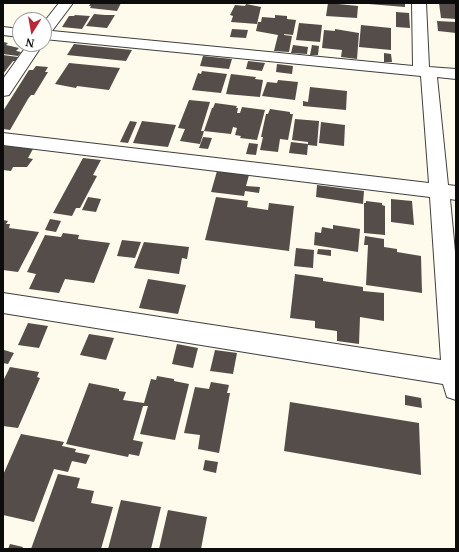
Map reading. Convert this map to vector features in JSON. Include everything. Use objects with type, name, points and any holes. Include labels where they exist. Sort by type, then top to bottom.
[{"type":"street","points":[[52,23],[66,3]]},
{"type":"street","points":[[3,303],[456,379],[448,192],[425,72],[419,3]]},
{"type":"street","points":[[52,35],[456,74]]},
{"type":"street","points":[[3,91],[30,52]]},
{"type":"street","points":[[3,138],[448,192]]},
{"type":"building","points":[[91,3],[121,3],[117,11],[90,8],[91,6],[89,6]]},
{"type":"building","points":[[328,3],[358,6],[357,18],[326,16]]},
{"type":"building","points":[[405,3],[405,7],[369,4]]},
{"type":"building","points":[[439,3],[456,3],[456,19],[441,18]]},
{"type":"building","points":[[246,4],[261,7],[257,24],[231,22],[233,16],[230,15],[235,5],[245,6]]},
{"type":"building","points":[[396,12],[409,13],[410,28],[396,27]]},
{"type":"building","points":[[94,14],[115,15],[107,28],[86,26]]},
{"type":"building","points":[[275,15],[287,16],[287,19],[296,20],[293,35],[284,34],[292,36],[289,52],[274,51],[278,35],[256,31],[258,22],[261,22],[262,17],[275,18]]},
{"type":"building","points":[[69,16],[90,16],[82,29],[62,27]]},
{"type":"building","points":[[437,21],[456,22],[456,33],[438,31]]},
{"type":"building","points":[[299,23],[322,25],[320,42],[296,40]]},
{"type":"building","points":[[361,25],[391,28],[391,50],[359,47]]},
{"type":"building","points":[[232,29],[248,30],[246,38],[230,37]]},
{"type":"building","points":[[335,29],[359,33],[357,59],[341,57],[342,50],[322,48],[324,30],[335,31]]},
{"type":"building","points":[[3,42],[8,43],[6,45],[12,46],[12,52],[21,52],[18,56],[3,54]]},
{"type":"building","points":[[74,44],[132,50],[126,61],[67,55]]},
{"type":"building","points":[[293,45],[308,47],[307,54],[291,53]]},
{"type":"building","points":[[312,45],[319,46],[318,55],[310,55]]},
{"type":"building","points":[[384,53],[391,54],[392,62],[384,62]]},
{"type":"building","points":[[3,55],[18,57],[3,74]]},
{"type":"building","points":[[203,56],[232,59],[229,69],[200,66]]},
{"type":"building","points":[[248,61],[265,63],[262,71],[246,69]]},
{"type":"building","points":[[69,63],[120,68],[109,90],[77,86],[76,88],[55,84]]},
{"type":"building","points":[[277,64],[293,66],[292,74],[276,72]]},
{"type":"building","points":[[36,66],[48,67],[45,72],[48,72],[34,95],[31,95],[28,99],[10,130],[3,129],[3,111],[29,70],[33,70]]},
{"type":"building","points":[[202,71],[227,74],[221,93],[192,90],[198,73],[201,74]]},
{"type":"building","points":[[231,74],[256,77],[255,79],[263,80],[260,97],[226,94]]},
{"type":"building","points":[[278,80],[298,82],[295,100],[262,96],[267,82],[277,83]]},
{"type":"building","points":[[310,87],[347,91],[346,110],[303,106],[303,101],[308,102]]},
{"type":"building","points":[[189,100],[210,102],[201,131],[204,131],[200,144],[180,141],[185,129],[178,128]]},
{"type":"building","points":[[215,103],[237,106],[237,113],[240,113],[242,107],[265,110],[257,140],[240,138],[241,136],[235,135],[237,128],[233,127],[231,134],[204,131]]},
{"type":"building","points":[[270,109],[290,112],[290,114],[293,114],[288,140],[280,139],[278,152],[260,150],[266,114],[268,114]]},
{"type":"building","points":[[295,119],[319,121],[317,146],[308,145],[308,142],[292,140]]},
{"type":"building","points":[[130,121],[137,122],[128,143],[120,142]]},
{"type":"building","points":[[142,121],[176,125],[168,147],[133,143]]},
{"type":"building","points":[[321,122],[345,125],[344,146],[319,143]]},
{"type":"building","points":[[203,137],[212,138],[208,149],[199,148]]},
{"type":"building","points":[[291,142],[308,144],[307,155],[289,153]]},
{"type":"building","points":[[249,143],[258,144],[256,155],[246,154]]},
{"type":"building","points":[[3,145],[33,149],[28,158],[33,159],[27,167],[13,167],[11,171],[3,170]]},
{"type":"building","points":[[83,158],[101,160],[93,175],[97,176],[80,208],[76,208],[72,216],[53,213]]},
{"type":"building","points":[[217,171],[249,175],[246,186],[260,187],[259,193],[245,191],[244,196],[211,192]]},
{"type":"building","points":[[317,185],[364,191],[363,204],[316,197]]},
{"type":"building","points":[[88,197],[101,199],[96,212],[82,210]]},
{"type":"building","points":[[216,197],[248,201],[247,207],[268,210],[269,203],[294,206],[289,251],[205,240]]},
{"type":"building","points":[[391,199],[412,201],[414,225],[391,222]]},
{"type":"building","points":[[366,201],[382,203],[382,205],[385,206],[385,235],[364,233],[364,203],[366,203]]},
{"type":"building","points":[[50,219],[61,221],[56,232],[45,230]]},
{"type":"building","points":[[3,220],[8,221],[6,224],[10,224],[9,228],[39,232],[18,272],[3,270]]},
{"type":"building","points":[[333,225],[360,229],[358,252],[314,245],[315,232],[321,233],[322,227],[333,229]]},
{"type":"building","points":[[63,233],[79,235],[78,239],[110,243],[94,283],[65,279],[59,293],[29,289],[36,274],[27,272],[45,235],[61,237]]},
{"type":"building","points":[[365,236],[384,239],[384,247],[397,249],[397,252],[421,256],[422,293],[366,285],[368,245],[364,245]]},
{"type":"building","points":[[122,240],[141,242],[135,258],[117,256]]},
{"type":"building","points":[[144,242],[189,247],[187,259],[182,258],[179,274],[134,268]]},
{"type":"building","points":[[296,248],[314,250],[313,268],[294,266]]},
{"type":"building","points":[[318,249],[331,250],[331,256],[317,254]]},
{"type":"building","points":[[295,274],[323,278],[323,281],[363,287],[363,291],[384,293],[384,321],[360,317],[359,344],[337,341],[337,331],[315,328],[315,321],[290,318]]},
{"type":"building","points":[[148,279],[186,285],[178,314],[139,308]]},
{"type":"building","points":[[28,323],[48,326],[39,348],[18,345]]},
{"type":"building","points":[[89,334],[114,338],[106,360],[80,355]]},
{"type":"building","points":[[177,344],[198,348],[193,368],[172,364]]},
{"type":"building","points":[[4,350],[14,353],[8,364],[3,363]]},
{"type":"building","points":[[215,350],[237,353],[233,374],[210,371]]},
{"type":"building","points":[[10,367],[39,372],[37,377],[40,378],[18,428],[3,426],[3,381]]},
{"type":"building","points":[[157,376],[174,379],[174,381],[189,384],[175,440],[140,434],[148,406],[143,406],[133,440],[143,442],[139,456],[129,454],[128,457],[66,444],[89,383],[119,389],[119,391],[126,392],[123,400],[144,403],[151,379],[156,380]]},
{"type":"building","points":[[211,382],[229,385],[227,393],[230,393],[219,453],[198,449],[200,435],[184,433],[195,387],[209,389]]},
{"type":"building","points":[[405,395],[421,398],[422,408],[405,405]]},
{"type":"building","points":[[290,402],[419,423],[421,475],[284,451]]},
{"type":"building","points":[[21,434],[64,442],[62,446],[76,449],[75,452],[90,455],[86,464],[72,461],[68,472],[54,469],[34,522],[3,515],[3,475]]},
{"type":"building","points":[[205,460],[218,462],[216,473],[203,470]]},
{"type":"building","points":[[58,474],[80,478],[77,488],[94,491],[91,503],[113,507],[101,549],[31,549]]},
{"type":"building","points":[[121,500],[161,507],[151,549],[108,549]]},
{"type":"building","points":[[168,510],[207,517],[201,549],[159,549]]},
{"type":"building","points":[[10,544],[23,547],[22,549],[8,549]]}]
